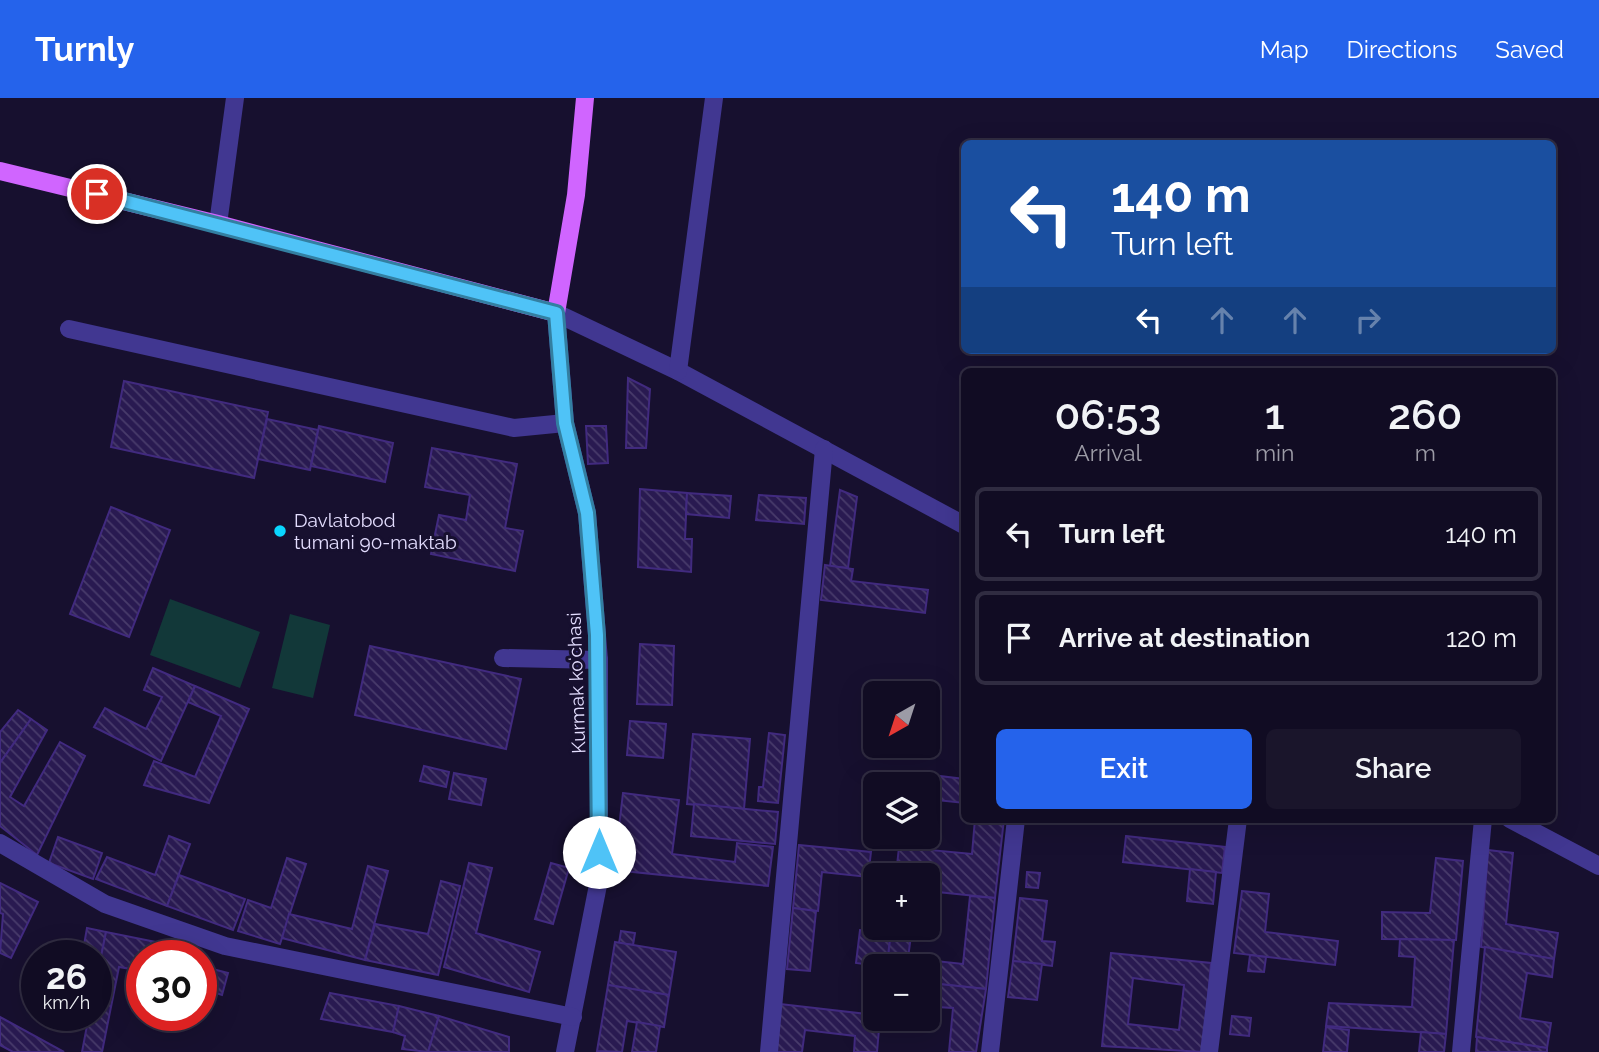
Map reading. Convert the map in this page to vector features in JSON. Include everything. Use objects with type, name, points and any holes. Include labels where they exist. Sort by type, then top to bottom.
[{"type":"main road","points":[[0,170],[218,223],[556,313],[576,195],[584,98]]},
{"type":"street","points":[[218,223],[235,98]]},
{"type":"street","points":[[678,371],[714,98]]},
{"type":"street","points":[[556,313],[678,371],[961,523]]},
{"type":"street","name":"Kurmak koʻchasi","points":[[556,313],[565,423],[587,513],[599,660],[599,880],[565,1052]]},
{"type":"street","points":[[69,328],[514,428],[565,423]]},
{"type":"street","points":[[769,1052],[824,449]]},
{"type":"street","points":[[503,658],[599,660]]},
{"type":"street","points":[[990,1052],[1016,823]]},
{"type":"street","points":[[1209,1052],[1238,823]]},
{"type":"street","points":[[1461,1052],[1483,823]]},
{"type":"street","points":[[1518,823],[1599,866]]},
{"type":"street","points":[[0,843],[105,904],[225,946],[573,1017]]},
{"type":"green space","points":[[170,599],[260,632],[240,688],[150,655]]},
{"type":"green space","points":[[290,614],[330,625],[313,698],[272,688]]},
{"type":"building","points":[[628,378],[650,389],[646,448],[626,448]]},
{"type":"building","points":[[124,381],[268,412],[254,478],[111,447]]},
{"type":"building","points":[[267,419],[318,430],[310,470],[258,459]]},
{"type":"building","points":[[319,426],[393,443],[385,482],[311,466]]},
{"type":"building","points":[[586,426],[606,426],[608,463],[588,464]]},
{"type":"building","points":[[432,448],[517,464],[505,528],[523,531],[515,571],[431,554],[439,515],[466,520],[470,495],[425,487]]},
{"type":"building","points":[[640,489],[687,493],[685,539],[692,539],[691,572],[638,567]]},
{"type":"building","points":[[840,490],[857,497],[848,568],[830,566]]},
{"type":"building","points":[[687,493],[731,496],[729,518],[686,514]]},
{"type":"building","points":[[759,495],[806,498],[804,524],[756,520]]},
{"type":"building","points":[[111,507],[170,530],[129,637],[70,614]]},
{"type":"building","points":[[825,565],[853,569],[851,581],[928,590],[925,613],[821,600]]},
{"type":"building","points":[[640,644],[674,646],[672,705],[637,704]]},
{"type":"building","points":[[370,646],[521,679],[506,749],[355,715]]},
{"type":"building","points":[[153,668],[195,686],[161,761],[94,727],[105,708],[146,729],[162,697],[144,690]]},
{"type":"building","points":[[195,686],[249,709],[209,803],[144,785],[154,761],[195,777],[221,716],[188,702]]},
{"type":"building","points":[[18,710],[31,719],[0,763],[0,732]]},
{"type":"building","points":[[31,719],[47,730],[10,797],[24,806],[60,742],[85,756],[37,855],[0,826],[0,763]]},
{"type":"building","points":[[630,721],[666,724],[663,758],[627,755]]},
{"type":"building","points":[[769,733],[785,735],[778,803],[758,801],[759,787],[763,787]]},
{"type":"building","points":[[693,734],[750,739],[744,809],[687,804]]},
{"type":"building","points":[[424,766],[449,772],[446,787],[420,781]]},
{"type":"building","points":[[454,773],[486,779],[481,805],[449,799]]},
{"type":"building","points":[[940,776],[961,779],[961,803],[940,800]]},
{"type":"building","points":[[623,793],[679,800],[672,854],[735,862],[737,843],[773,847],[768,886],[614,870]]},
{"type":"building","points":[[694,804],[778,812],[775,844],[691,836]]},
{"type":"building","points":[[975,823],[1004,823],[995,898],[940,892],[940,863],[897,863],[899,849],[972,854]]},
{"type":"building","points":[[169,836],[190,844],[167,906],[96,879],[107,857],[155,875]]},
{"type":"building","points":[[1126,836],[1225,847],[1222,873],[1123,862]]},
{"type":"building","points":[[58,837],[102,853],[93,879],[49,863]]},
{"type":"building","points":[[799,845],[871,852],[870,863],[863,863],[863,876],[822,872],[818,911],[793,908]]},
{"type":"building","points":[[1488,850],[1513,853],[1506,924],[1558,933],[1554,959],[1481,947]]},
{"type":"building","points":[[287,858],[306,864],[280,944],[238,931],[248,900],[271,908]]},
{"type":"building","points":[[1436,858],[1463,861],[1456,940],[1382,939],[1382,912],[1430,913]]},
{"type":"building","points":[[469,863],[492,868],[476,933],[540,952],[529,992],[444,967]]},
{"type":"building","points":[[551,863],[569,868],[553,924],[535,919]]},
{"type":"building","points":[[368,866],[388,871],[365,960],[282,938],[289,914],[352,929]]},
{"type":"building","points":[[1190,869],[1216,872],[1213,904],[1187,901]]},
{"type":"building","points":[[1027,872],[1040,873],[1038,888],[1026,887]]},
{"type":"building","points":[[179,875],[245,899],[233,930],[167,906]]},
{"type":"building","points":[[441,881],[460,886],[438,975],[365,960],[375,924],[428,934]]},
{"type":"building","points":[[0,883],[38,902],[11,958],[0,953],[3,914],[0,913]]},
{"type":"building","points":[[1242,891],[1269,894],[1265,932],[1338,941],[1335,965],[1234,953]]},
{"type":"building","points":[[970,896],[995,898],[986,989],[940,984],[940,961],[963,964]]},
{"type":"building","points":[[1020,898],[1047,901],[1042,941],[1055,942],[1052,966],[1013,961]]},
{"type":"building","points":[[793,908],[816,911],[810,971],[787,969]]},
{"type":"building","points":[[87,928],[106,932],[104,940],[85,940]]},
{"type":"building","points":[[860,930],[863,930],[863,940],[890,940],[888,954],[863,954],[863,964],[856,963]]},
{"type":"building","points":[[621,931],[635,933],[633,945],[619,943]]},
{"type":"building","points":[[106,932],[146,940],[126,940],[126,968],[119,967],[112,1002],[112,940],[104,940]]},
{"type":"building","points":[[1400,939],[1454,940],[1446,1034],[1326,1026],[1329,1003],[1412,1007],[1415,957],[1399,956]]},
{"type":"building","points":[[890,940],[910,940],[909,954],[888,954]]},
{"type":"building","points":[[615,942],[676,952],[669,995],[608,985]]},
{"type":"building","points":[[1485,947],[1554,959],[1552,977],[1527,973],[1520,1018],[1551,1023],[1547,1048],[1476,1037]]},
{"type":"building","points":[[1111,953],[1211,963],[1203,1052],[1102,1046]],"holes":[[[1133,978],[1184,985],[1179,1030],[1128,1024]]]},
{"type":"building","points":[[1250,955],[1266,957],[1264,972],[1248,971]]},
{"type":"building","points":[[1013,961],[1042,964],[1037,1000],[1008,997]]},
{"type":"building","points":[[217,970],[228,973],[222,995],[217,993]]},
{"type":"building","points":[[940,984],[986,989],[976,1052],[949,1052],[953,1008],[940,1007]]},
{"type":"building","points":[[608,985],[669,995],[664,1027],[627,1021],[622,1052],[597,1051]]},
{"type":"building","points":[[330,993],[399,1006],[393,1032],[321,1019]]},
{"type":"building","points":[[780,1004],[863,1014],[863,1031],[879,1031],[877,1052],[854,1052],[855,1036],[805,1030],[802,1052],[775,1052]]},
{"type":"building","points":[[399,1006],[439,1016],[428,1052],[402,1049],[405,1036],[393,1032]]},
{"type":"building","points":[[439,1016],[509,1037],[509,1052],[428,1052]]},
{"type":"building","points":[[1232,1016],[1251,1018],[1249,1036],[1230,1034]]},
{"type":"building","points":[[0,1017],[21,1031],[64,1052],[13,1052],[0,1045]]},
{"type":"building","points":[[637,1022],[660,1026],[656,1052],[632,1052]]},
{"type":"building","points":[[1326,1027],[1349,1030],[1347,1052],[1323,1052]]},
{"type":"building","points":[[86,1031],[106,1031],[102,1052],[82,1052]]},
{"type":"building","points":[[1421,1032],[1446,1034],[1444,1052],[1419,1052]]},
{"type":"building","points":[[1477,1037],[1547,1048],[1547,1052],[1476,1052]]},
{"type":"place","name":"Davlatobod tumani 90-maktab","points":[[280,531]]},
{"type":"route","points":[[97,194],[218,223],[556,313],[565,423],[587,513],[599,660],[599,852]]}]
